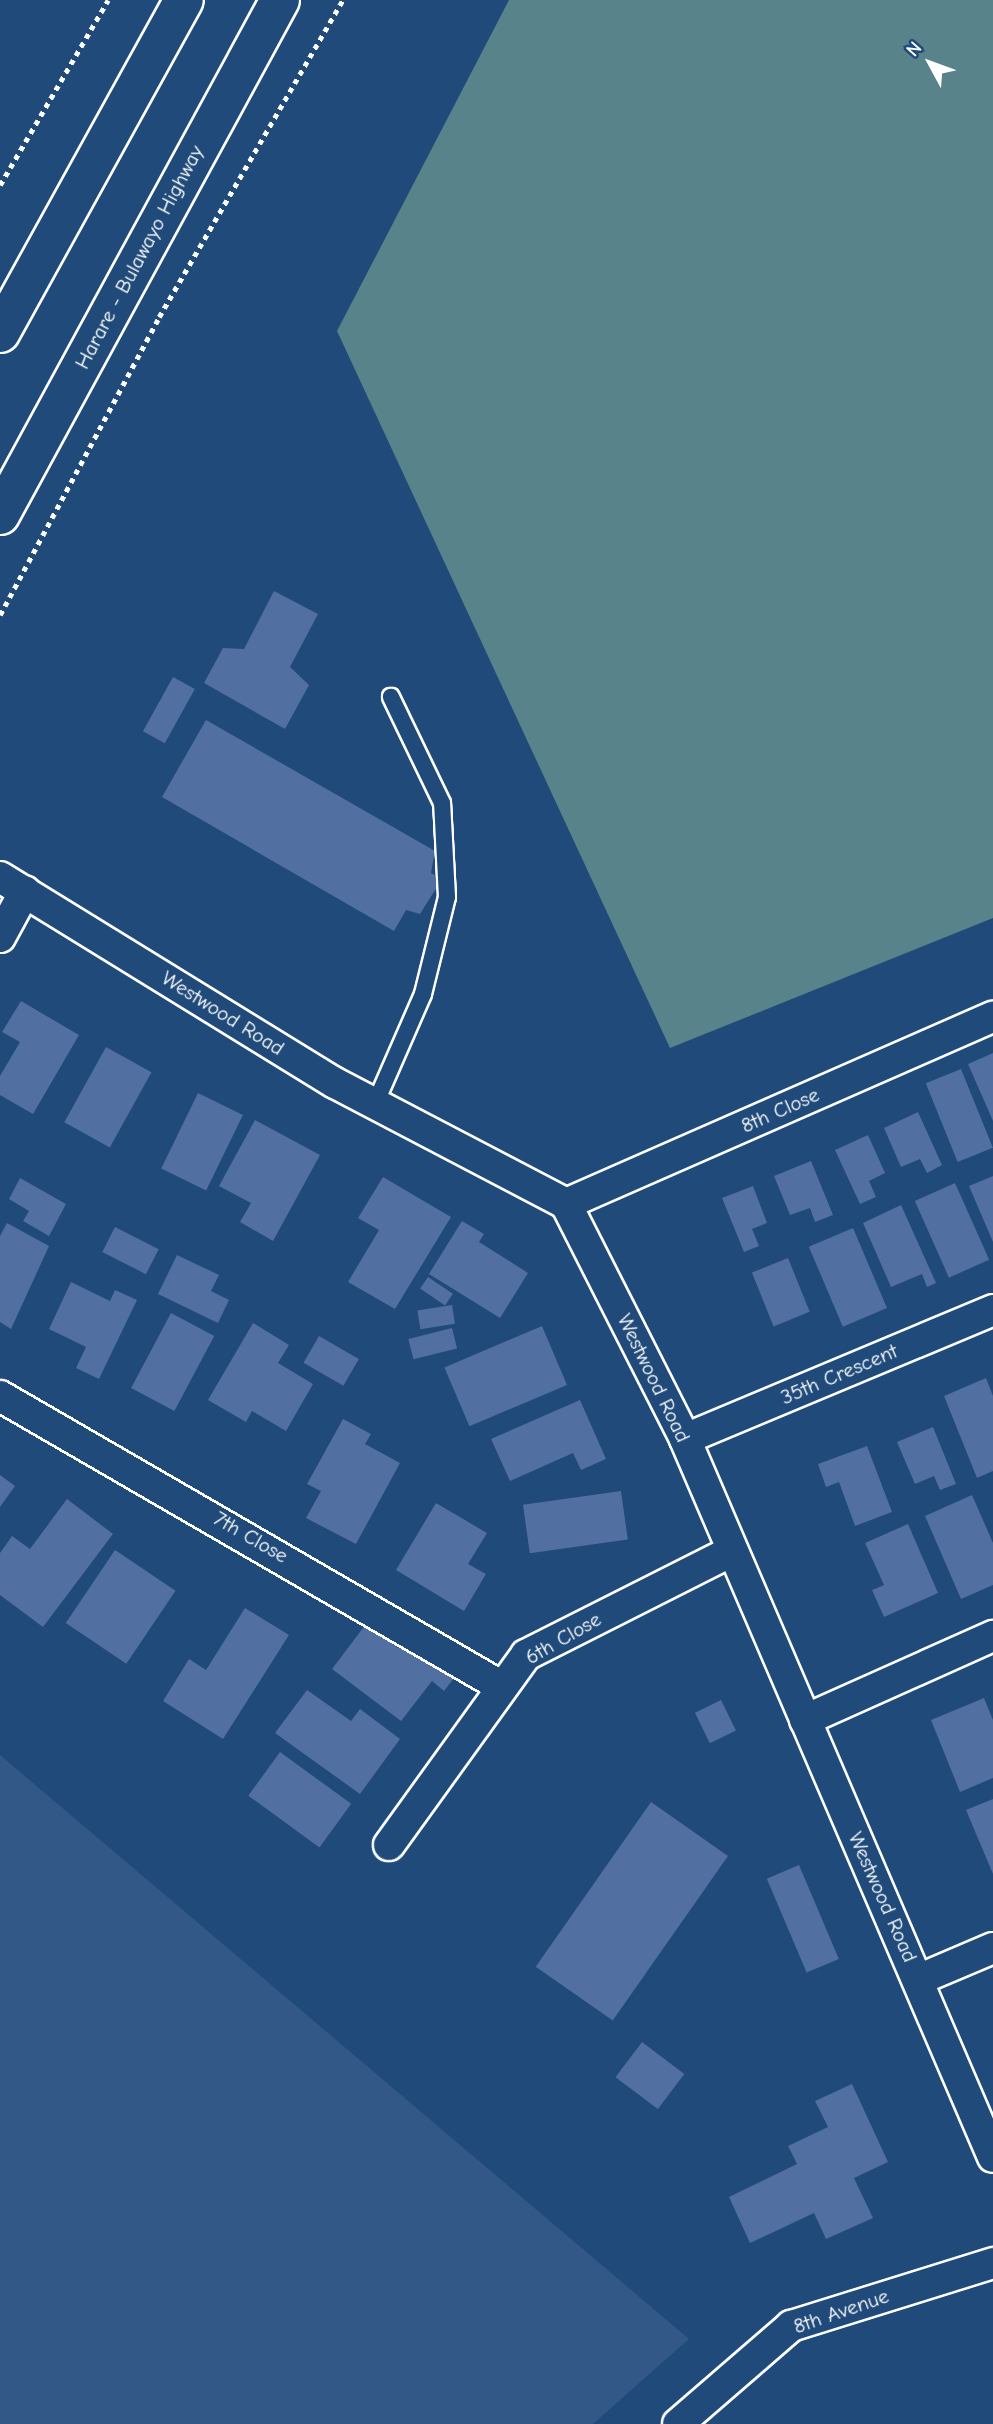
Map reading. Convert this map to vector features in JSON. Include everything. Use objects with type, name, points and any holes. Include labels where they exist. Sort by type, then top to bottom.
[{"type":"highway","points":[[0,333],[184,0]]},
{"type":"highway","name":"Harare - Bulawayo Highway","points":[[0,515],[280,0]]},
{"type":"street","name":"Westwood Road","points":[[12,884],[375,1104],[566,1204],[685,1439],[920,1979],[993,2157]]},
{"type":"street","points":[[0,937],[12,884]]},
{"type":"street","name":"8th Close","points":[[566,1204],[993,1017]]},
{"type":"street","name":"35th Crescent","points":[[685,1439],[993,1310]]},
{"type":"street","name":"7th Close","points":[[0,1396],[499,1685]]},
{"type":"street","name":"6th Close","points":[[389,1845],[499,1685],[526,1655],[732,1551]]},
{"type":"street","points":[[805,1720],[993,1636]]},
{"type":"street","points":[[920,1979],[993,1948]]},
{"type":"street","name":"8th Avenue","points":[[678,2424],[791,2326],[993,2263]]},
{"type":"lane","points":[[375,1104],[424,994],[447,897],[442,803],[391,697]]},
{"type":"path","points":[[0,185],[108,0]]},
{"type":"path","points":[[0,615],[165,306],[343,0]]},
{"type":"shaded area","points":[[0,1755],[689,2339],[593,2424],[0,2424]]},
{"type":"green space","points":[[509,0],[993,0],[993,918],[670,1048],[337,331]]},
{"type":"building","points":[[274,591],[318,614],[290,667],[309,685],[285,729],[204,683],[223,648],[244,649]]},
{"type":"building","points":[[173,677],[195,689],[165,743],[143,731]]},
{"type":"building","points":[[206,720],[435,851],[431,873],[442,879],[420,914],[406,910],[394,931],[162,797]]},
{"type":"building","points":[[21,1001],[79,1035],[33,1114],[0,1095],[0,1076],[20,1042],[2,1032]]},
{"type":"building","points":[[106,1047],[151,1072],[110,1147],[64,1122]]},
{"type":"building","points":[[993,1053],[993,1121],[968,1064]]},
{"type":"building","points":[[961,1069],[993,1148],[958,1162],[926,1083]]},
{"type":"building","points":[[198,1093],[243,1115],[206,1190],[161,1168]]},
{"type":"building","points":[[918,1112],[942,1165],[927,1173],[920,1159],[901,1167],[884,1128]]},
{"type":"building","points":[[255,1120],[320,1155],[273,1241],[240,1222],[251,1203],[219,1186]]},
{"type":"building","points":[[868,1135],[885,1173],[869,1181],[876,1197],[860,1204],[835,1150]]},
{"type":"building","points":[[811,1161],[833,1215],[815,1222],[810,1208],[790,1215],[774,1176]]},
{"type":"building","points":[[993,1176],[993,1242],[969,1186]]},
{"type":"building","points":[[383,1177],[451,1217],[395,1309],[348,1282],[379,1230],[358,1218]]},
{"type":"building","points":[[20,1178],[66,1204],[49,1236],[23,1221],[29,1211],[9,1199]]},
{"type":"building","points":[[955,1183],[989,1260],[949,1278],[915,1201]]},
{"type":"building","points":[[753,1186],[767,1223],[752,1229],[759,1246],[744,1252],[722,1198]]},
{"type":"building","points":[[901,1205],[936,1283],[927,1287],[922,1274],[891,1287],[863,1223]]},
{"type":"building","points":[[462,1221],[484,1234],[479,1242],[528,1273],[500,1318],[429,1274]]},
{"type":"building","points":[[7,1223],[49,1246],[11,1329],[0,1322],[0,1236]]},
{"type":"building","points":[[115,1227],[159,1249],[146,1274],[102,1252]]},
{"type":"building","points":[[853,1228],[887,1308],[843,1327],[809,1247]]},
{"type":"building","points":[[177,1255],[219,1275],[211,1291],[229,1300],[218,1323],[158,1294]]},
{"type":"building","points":[[788,1258],[810,1312],[774,1326],[752,1273]]},
{"type":"building","points":[[428,1277],[453,1294],[445,1305],[420,1289]]},
{"type":"building","points":[[71,1282],[110,1301],[115,1290],[137,1300],[99,1379],[76,1368],[86,1347],[49,1329]]},
{"type":"building","points":[[452,1305],[455,1324],[420,1329],[417,1310]]},
{"type":"building","points":[[171,1313],[214,1336],[174,1411],[131,1388]]},
{"type":"building","points":[[253,1323],[289,1345],[278,1363],[313,1384],[286,1431],[252,1411],[246,1422],[208,1400]]},
{"type":"building","points":[[542,1326],[567,1385],[469,1426],[444,1367]]},
{"type":"building","points":[[452,1328],[457,1348],[413,1359],[408,1339]]},
{"type":"building","points":[[319,1336],[359,1359],[343,1386],[303,1363]]},
{"type":"building","points":[[986,1378],[993,1396],[993,1471],[977,1478],[944,1396]]},
{"type":"building","points":[[580,1400],[606,1459],[581,1470],[573,1453],[510,1481],[491,1439]]},
{"type":"building","points":[[343,1419],[371,1434],[365,1444],[400,1463],[356,1544],[306,1518],[321,1491],[307,1484]]},
{"type":"building","points":[[933,1427],[956,1484],[940,1490],[934,1476],[915,1484],[897,1442]]},
{"type":"building","points":[[867,1446],[892,1512],[855,1526],[839,1482],[826,1487],[818,1464]]},
{"type":"building","points":[[0,1475],[15,1486],[0,1507]]},
{"type":"building","points":[[621,1491],[628,1540],[530,1553],[523,1505]]},
{"type":"building","points":[[972,1495],[993,1543],[993,1585],[961,1599],[925,1516]]},
{"type":"building","points":[[67,1499],[113,1534],[43,1627],[0,1595],[0,1553],[12,1536],[30,1549]]},
{"type":"building","points":[[436,1503],[487,1533],[468,1564],[486,1574],[464,1611],[396,1570]]},
{"type":"building","points":[[908,1524],[938,1593],[884,1617],[872,1590],[884,1585],[865,1543]]},
{"type":"building","points":[[115,1550],[176,1591],[126,1664],[66,1623]]},
{"type":"building","points":[[245,1608],[289,1635],[223,1739],[163,1701],[189,1659],[206,1670]]},
{"type":"building","points":[[366,1624],[398,1648],[408,1636],[457,1674],[444,1691],[432,1681],[401,1721],[332,1669]]},
{"type":"building","points":[[307,1690],[351,1721],[360,1709],[400,1739],[360,1794],[275,1733]]},
{"type":"building","points":[[984,1698],[993,1720],[993,1778],[960,1792],[931,1720]]},
{"type":"building","points":[[721,1700],[736,1731],[710,1743],[695,1713]]},
{"type":"building","points":[[280,1752],[351,1804],[319,1847],[248,1796]]},
{"type":"building","points":[[993,1799],[993,1874],[966,1810]]},
{"type":"building","points":[[651,1802],[728,1856],[613,2021],[536,1967]]},
{"type":"building","points":[[799,1865],[839,1959],[807,1973],[767,1879]]},
{"type":"building","points":[[642,2042],[684,2074],[658,2109],[616,2077]]},
{"type":"building","points":[[852,2084],[888,2162],[854,2178],[873,2218],[826,2239],[814,2213],[750,2243],[729,2197],[797,2164],[788,2146],[828,2127],[815,2101]]}]
